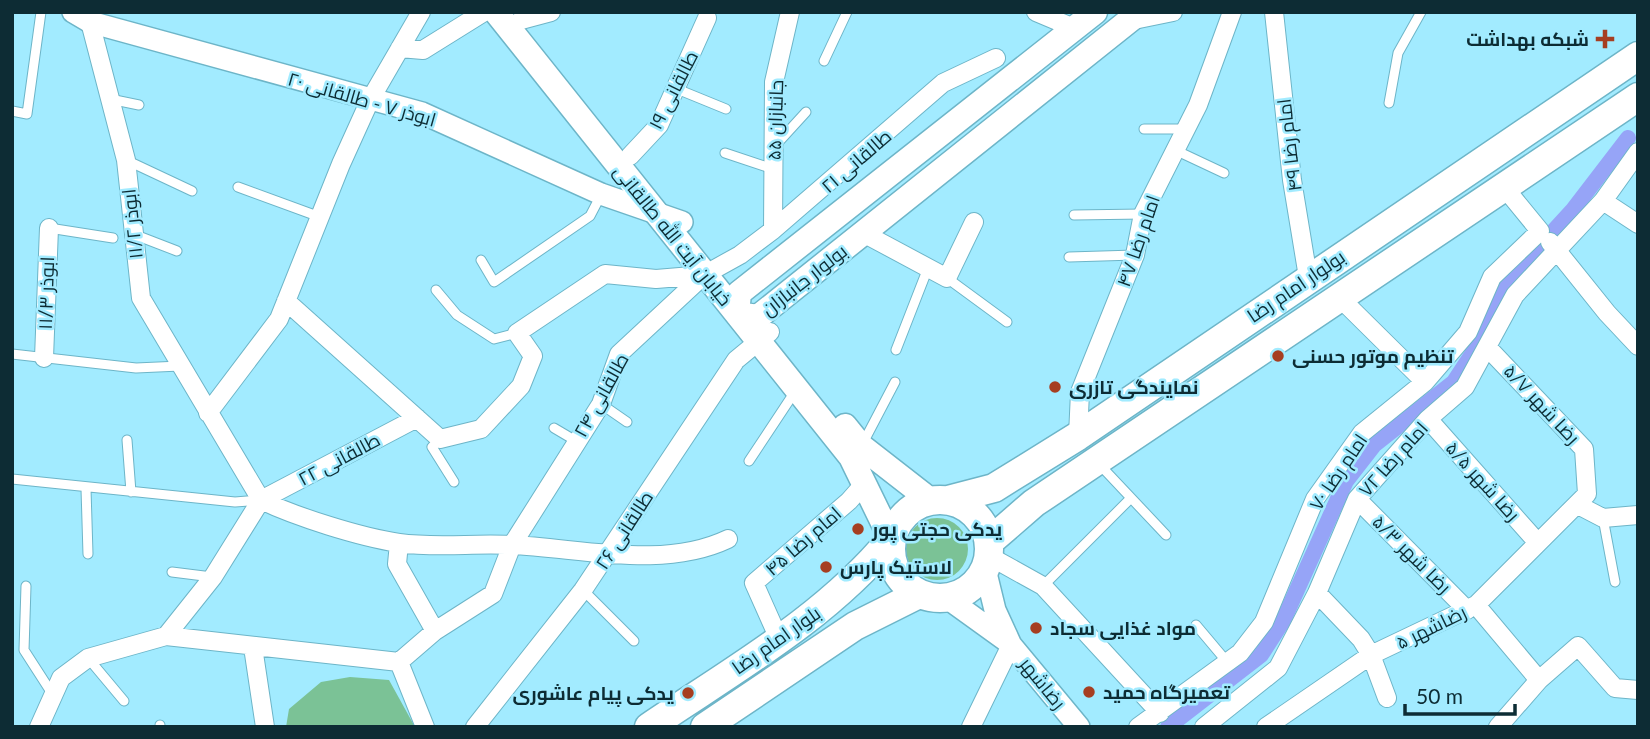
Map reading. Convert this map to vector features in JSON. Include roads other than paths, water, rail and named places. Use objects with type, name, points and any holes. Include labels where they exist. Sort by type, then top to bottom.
[{"type":"main road","name":"خیابان آیت الله طالقانی","points":[[496,12],[658,216],[753,320],[856,452]]},
{"type":"main road","name":"بولوار جانبازان","points":[[753,320],[797,246],[1095,12]]},
{"type":"main road","name":"خیابان آیت الله طالقانی","points":[[518,16],[682,222],[711,271]]},
{"type":"main road","name":"بولوار جانبازان","points":[[753,320],[1135,17]]},
{"type":"main road","name":"بولوار امام رضا","points":[[939,500],[994,488],[1017,475],[1638,57]]},
{"type":"main road","name":"بولوار امام رضا","points":[[987,556],[1034,503],[1638,97]]},
{"type":"main road","points":[[797,246],[816,271]]},
{"type":"main road","name":"خیابان آیت الله طالقانی","points":[[753,320],[797,389],[856,452]]},
{"type":"main road","points":[[856,452],[864,484],[891,539]]},
{"type":"main road","points":[[856,452],[939,500],[971,510],[985,530],[987,556],[969,588],[947,598],[919,594],[906,584],[896,571],[891,555],[891,539],[895,528],[909,510],[939,500]]},
{"type":"main road","points":[[1017,475],[1022,490],[1034,503]]},
{"type":"main road","name":"بلوار امام رضا","points":[[649,727],[834,599],[863,573],[891,539]]},
{"type":"main road","name":"بلوار امام رضا","points":[[713,725],[855,626],[919,594]]},
{"type":"main road","points":[[834,599],[851,608],[855,626]]},
{"type":"street","points":[[208,413],[279,320],[370,100],[421,12]]},
{"type":"street","points":[[400,48],[424,50],[484,12]]},
{"type":"street","points":[[518,16],[551,12]]},
{"type":"street","name":"جانبازان ۵۵","points":[[773,230],[774,82],[790,12]]},
{"type":"street","points":[[1036,12],[1074,29]]},
{"type":"street","points":[[1135,17],[1173,12]]},
{"type":"street","name":"امام رضا ۴۷","points":[[1078,436],[1080,391],[1135,255],[1143,214],[1198,104],[1232,12]]},
{"type":"street","name":"امام رضا ۴۹","points":[[1273,12],[1292,180],[1308,277]]},
{"type":"street","name":"ابوذر ۷ - طالقانی ۲۰","points":[[86,16],[422,113],[601,194],[658,216],[682,222]]},
{"type":"street","name":"ابوذر ۱۱/۲","points":[[86,16],[126,160],[141,298],[261,500]]},
{"type":"street","name":"طالقانی ۱۹","points":[[630,156],[659,125],[707,18]]},
{"type":"street","name":"طالقانی ۲۱","points":[[711,271],[773,230],[943,83],[996,58]]},
{"type":"street","name":"امام رضا ۷۲","points":[[1204,727],[1278,668],[1317,593],[1357,499],[1428,419],[1465,387],[1515,295],[1603,201],[1638,152]]},
{"type":"street","points":[[1504,187],[1638,346]]},
{"type":"street","points":[[1603,201],[1638,224]]},
{"type":"street","points":[[863,233],[947,278],[974,222]]},
{"type":"street","name":"ابوذر ۱۱/۳","points":[[44,358],[49,228]]},
{"type":"street","name":"امام رضا ۷۰","points":[[1138,727],[1240,653],[1264,622],[1315,499],[1362,433],[1426,382],[1468,332],[1492,277],[1540,230]]},
{"type":"street","points":[[286,301],[440,439],[481,429],[521,386],[533,356],[517,333],[605,274],[656,279],[711,271]]},
{"type":"street","name":"طالقانی ۲۴","points":[[400,662],[435,631],[493,594],[512,545],[601,404],[619,355],[711,271]]},
{"type":"street","points":[[1339,297],[1426,382]]},
{"type":"street","name":"طالقانی ۲۶","points":[[475,727],[583,590],[609,552],[736,360],[753,320]]},
{"type":"street","name":"رضا شهر ۵/۷","points":[[1488,348],[1584,449],[1587,494],[1578,505]]},
{"type":"street","name":"طالقانی ۲۲","points":[[261,500],[417,418]]},
{"type":"street","name":"رضا شهر ۵/۵","points":[[1428,419],[1538,543]]},
{"type":"street","name":"امام رضا ۴۵","points":[[779,639],[754,583],[849,501],[864,484]]},
{"type":"street","name":"۵/۳ رضا شهر","points":[[1357,499],[1471,608],[1539,680]]},
{"type":"street","points":[[166,636],[214,577],[261,500],[287,512],[399,543],[512,545],[689,554],[728,540]]},
{"type":"street","points":[[1578,505],[1603,517],[1638,515]]},
{"type":"street","name":"رضاشهر ۵","points":[[1266,727],[1371,655],[1471,608],[1578,505]]},
{"type":"street","points":[[399,543],[397,565],[435,631]]},
{"type":"street","points":[[987,556],[1043,586],[1160,713]]},
{"type":"street","points":[[987,556],[995,610],[1010,641]]},
{"type":"street","points":[[1317,593],[1361,639],[1371,655],[1387,698]]},
{"type":"street","points":[[947,598],[1010,641]]},
{"type":"street","points":[[39,727],[61,678],[88,658],[166,636],[400,662],[425,727]]},
{"type":"street","points":[[971,727],[1010,641]]},
{"type":"street","name":"رضاشهر","points":[[1010,641],[1079,727]]},
{"type":"street","points":[[1498,727],[1539,680],[1578,646],[1615,688],[1638,690]]},
{"type":"street","points":[[253,647],[265,727]]},
{"type":"lane","points":[[12,111],[27,114],[33,47],[41,12]]},
{"type":"lane","points":[[824,61],[847,12]]},
{"type":"lane","points":[[1389,103],[1398,53],[1421,12]]},
{"type":"lane","points":[[677,89],[726,108]]},
{"type":"lane","points":[[109,99],[139,105]]},
{"type":"lane","points":[[773,148],[806,112]]},
{"type":"lane","points":[[1144,129],[1185,129]]},
{"type":"lane","points":[[1175,150],[1224,173]]},
{"type":"lane","points":[[725,153],[773,169]]},
{"type":"lane","points":[[126,160],[192,191]]},
{"type":"lane","points":[[238,187],[320,217]]},
{"type":"lane","points":[[481,260],[494,282],[590,216],[601,194]]},
{"type":"lane","points":[[1074,215],[1143,214]]},
{"type":"lane","points":[[49,228],[113,238]]},
{"type":"lane","points":[[133,234],[177,251]]},
{"type":"lane","points":[[1069,257],[1135,255]]},
{"type":"lane","points":[[897,350],[928,268]]},
{"type":"lane","points":[[947,278],[1007,322]]},
{"type":"lane","points":[[436,290],[457,315],[494,339],[517,333]]},
{"type":"lane","points":[[12,354],[136,368],[180,366]]},
{"type":"lane","points":[[856,452],[895,382]]},
{"type":"lane","points":[[749,461],[797,389]]},
{"type":"lane","points":[[601,404],[627,422]]},
{"type":"lane","points":[[554,428],[576,441]]},
{"type":"lane","points":[[440,439],[432,447],[454,482]]},
{"type":"lane","points":[[127,440],[131,492]]},
{"type":"lane","points":[[1096,461],[1166,535]]},
{"type":"lane","points":[[12,479],[86,489],[235,502],[261,500]]},
{"type":"lane","points":[[86,489],[88,554]]},
{"type":"lane","points":[[1043,586],[1131,498]]},
{"type":"lane","points":[[1603,517],[1615,582]]},
{"type":"lane","points":[[172,572],[214,577]]},
{"type":"lane","points":[[26,586],[24,650],[53,695]]},
{"type":"lane","points":[[583,590],[634,641]]},
{"type":"lane","points":[[1196,625],[1228,663]]},
{"type":"lane","points":[[88,658],[124,701]]},
{"type":"waterway","points":[[1168,727],[1261,655],[1283,621],[1346,481],[1374,445],[1454,382],[1475,350],[1504,290],[1518,270],[1572,211],[1628,138]]},
{"type":"place","name":"شبکه بهداشت","points":[[1605,39]]},
{"type":"place","name":"تنظیم موتور حسنی","points":[[1278,356]]},
{"type":"place","name":"نمایندگی تازری","points":[[1055,387]]},
{"type":"place","name":"یدکی حجتی پور","points":[[858,529]]},
{"type":"place","name":"لاستیک پارس","points":[[826,567]]},
{"type":"place","name":"مواد غذایی سجاد","points":[[1036,628]]},
{"type":"place","name":"تعمیرگاه حمید","points":[[1089,692]]},
{"type":"place","name":"یدکی پیام عاشوری","points":[[688,693]]}]
